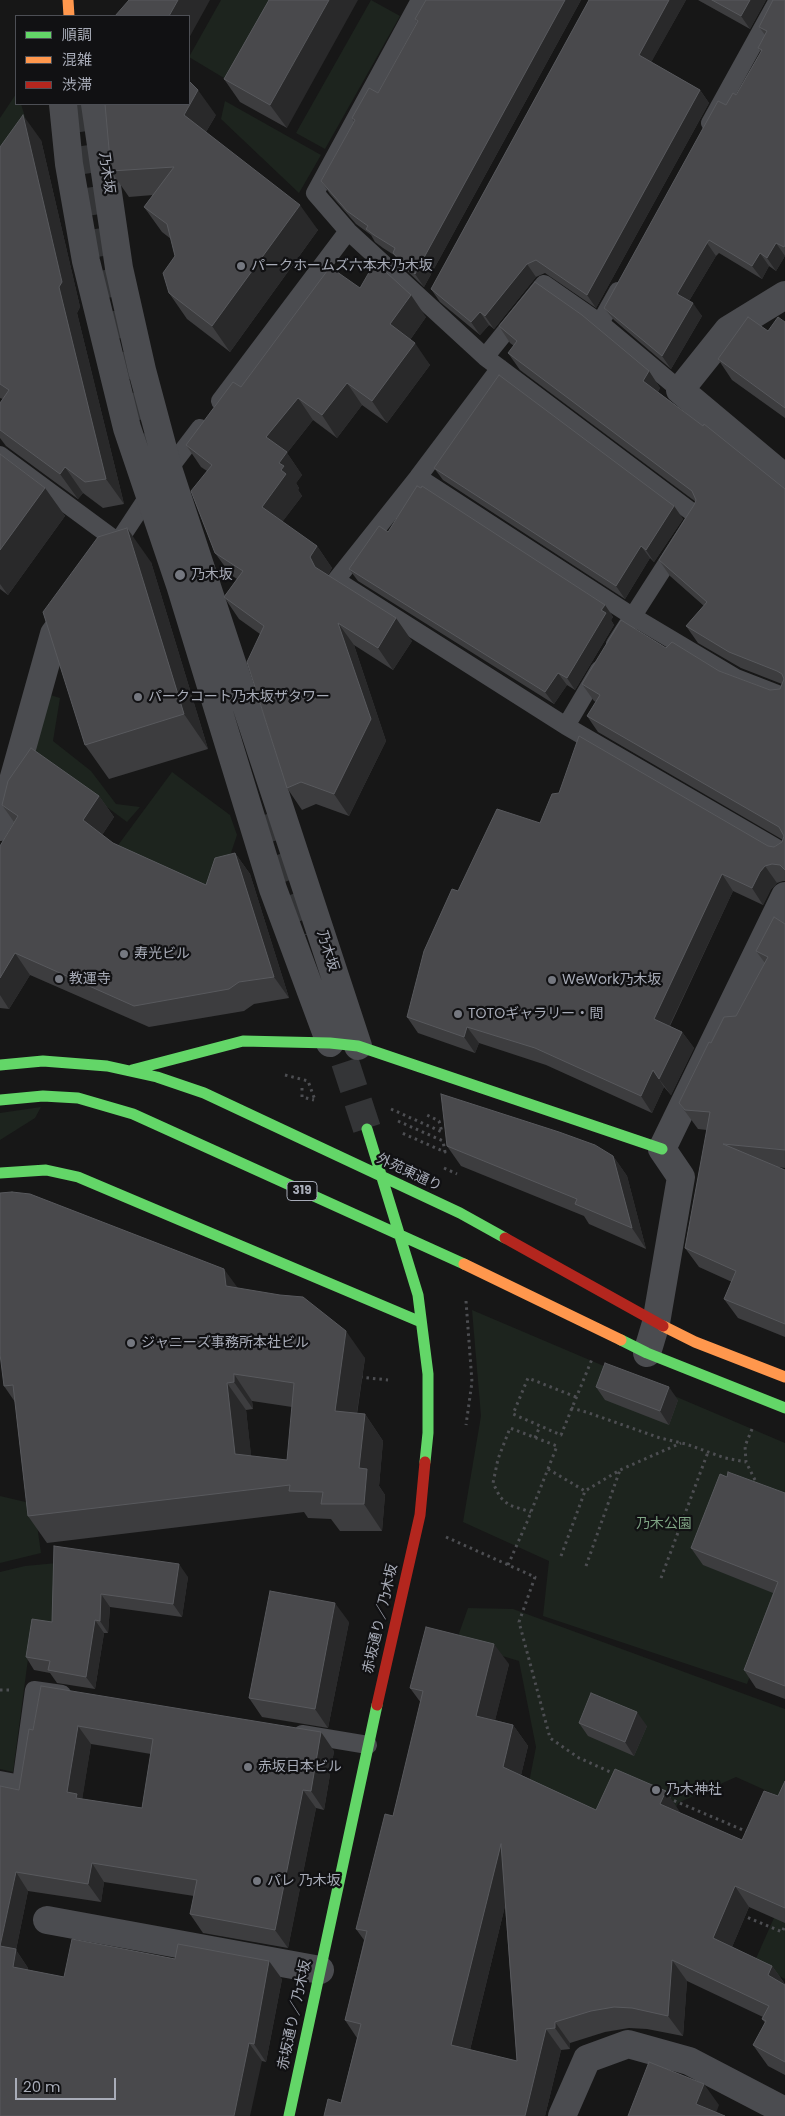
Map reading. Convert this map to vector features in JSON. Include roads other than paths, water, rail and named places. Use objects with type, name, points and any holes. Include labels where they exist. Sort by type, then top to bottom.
[{"type":"main road","points":[[68,0],[69,15]]},
{"type":"main road","points":[[132,1070],[243,1041],[330,1043],[358,1046],[662,1149]]},
{"type":"main road","name":"外苑東通り","points":[[0,1065],[68,1061],[132,1070],[204,1093],[460,1213],[656,1323],[695,1342],[785,1378]]},
{"type":"main road","name":"319","points":[[0,1100],[43,1096],[78,1098],[134,1114],[470,1267],[648,1353],[785,1408]]},
{"type":"main road","name":"赤坂通り／乃木坂","points":[[289,2116],[368,1745],[420,1515],[428,1433],[428,1374],[418,1295],[367,1129]]},
{"type":"main road","points":[[0,1173],[46,1170],[78,1176],[421,1322]]},
{"type":"street","name":"乃木坂","points":[[63,105],[69,164],[86,261],[127,428],[180,585],[274,889],[330,1043]]},
{"type":"street","name":"乃木坂","points":[[95,105],[119,268],[142,370],[169,470],[358,1046]]},
{"type":"street","points":[[785,295],[728,330],[680,390],[785,478]]},
{"type":"street","points":[[102,565],[118,542]]},
{"type":"street","points":[[0,827],[54,634],[86,588]]},
{"type":"street","points":[[648,1353],[656,1323],[681,1177],[662,1149],[782,910]]},
{"type":"street","points":[[48,1920],[320,1970]]},
{"type":"street","points":[[562,2116],[586,2059],[628,2044],[689,2061],[785,2111]]},
{"type":"lane","points":[[420,0],[315,192],[348,231],[485,357],[697,516],[632,616],[566,726]]},
{"type":"lane","points":[[701,140],[778,0]]},
{"type":"lane","points":[[0,455],[118,542],[149,495],[340,239],[348,231]]},
{"type":"lane","points":[[600,323],[624,280]]},
{"type":"lane","points":[[485,357],[544,284],[600,323],[680,390]]},
{"type":"lane","points":[[427,304],[436,287]]},
{"type":"lane","points":[[500,368],[418,477],[336,580],[566,726],[785,853]]},
{"type":"lane","points":[[418,477],[632,616],[736,678],[785,697]]},
{"type":"lane","points":[[0,1780],[21,1784],[34,1690],[82,1698]]},
{"type":"lane","points":[[284,1731],[368,1745]]},
{"type":"tunnel","points":[[79,105],[104,270],[131,385],[153,459]]},
{"type":"tunnel","points":[[264,815],[303,936]]},
{"type":"tunnel","points":[[332,1022],[367,1129]]},
{"type":"place","name":"パークホームズ六本木乃木坂","points":[[241,266]]},
{"type":"place","name":"乃木坂","points":[[180,575]]},
{"type":"place","name":"パークコート乃木坂ザタワー","points":[[138,697]]},
{"type":"place","name":"寿光ビル","points":[[124,954]]},
{"type":"place","name":"教運寺","points":[[59,979]]},
{"type":"place","name":"WeWork乃木坂","points":[[552,980]]},
{"type":"place","name":"TOTOギャラリー・間","points":[[458,1014]]},
{"type":"place","name":"ジャニーズ事務所本社ビル","points":[[131,1343]]},
{"type":"place","name":"赤坂日本ビル","points":[[248,1767]]},
{"type":"place","name":"乃木神社","points":[[656,1790]]},
{"type":"place","name":"パレ 乃木坂","points":[[257,1881]]},
{"type":"park label","name":"乃木公園","points":[[664,1524]]}]
